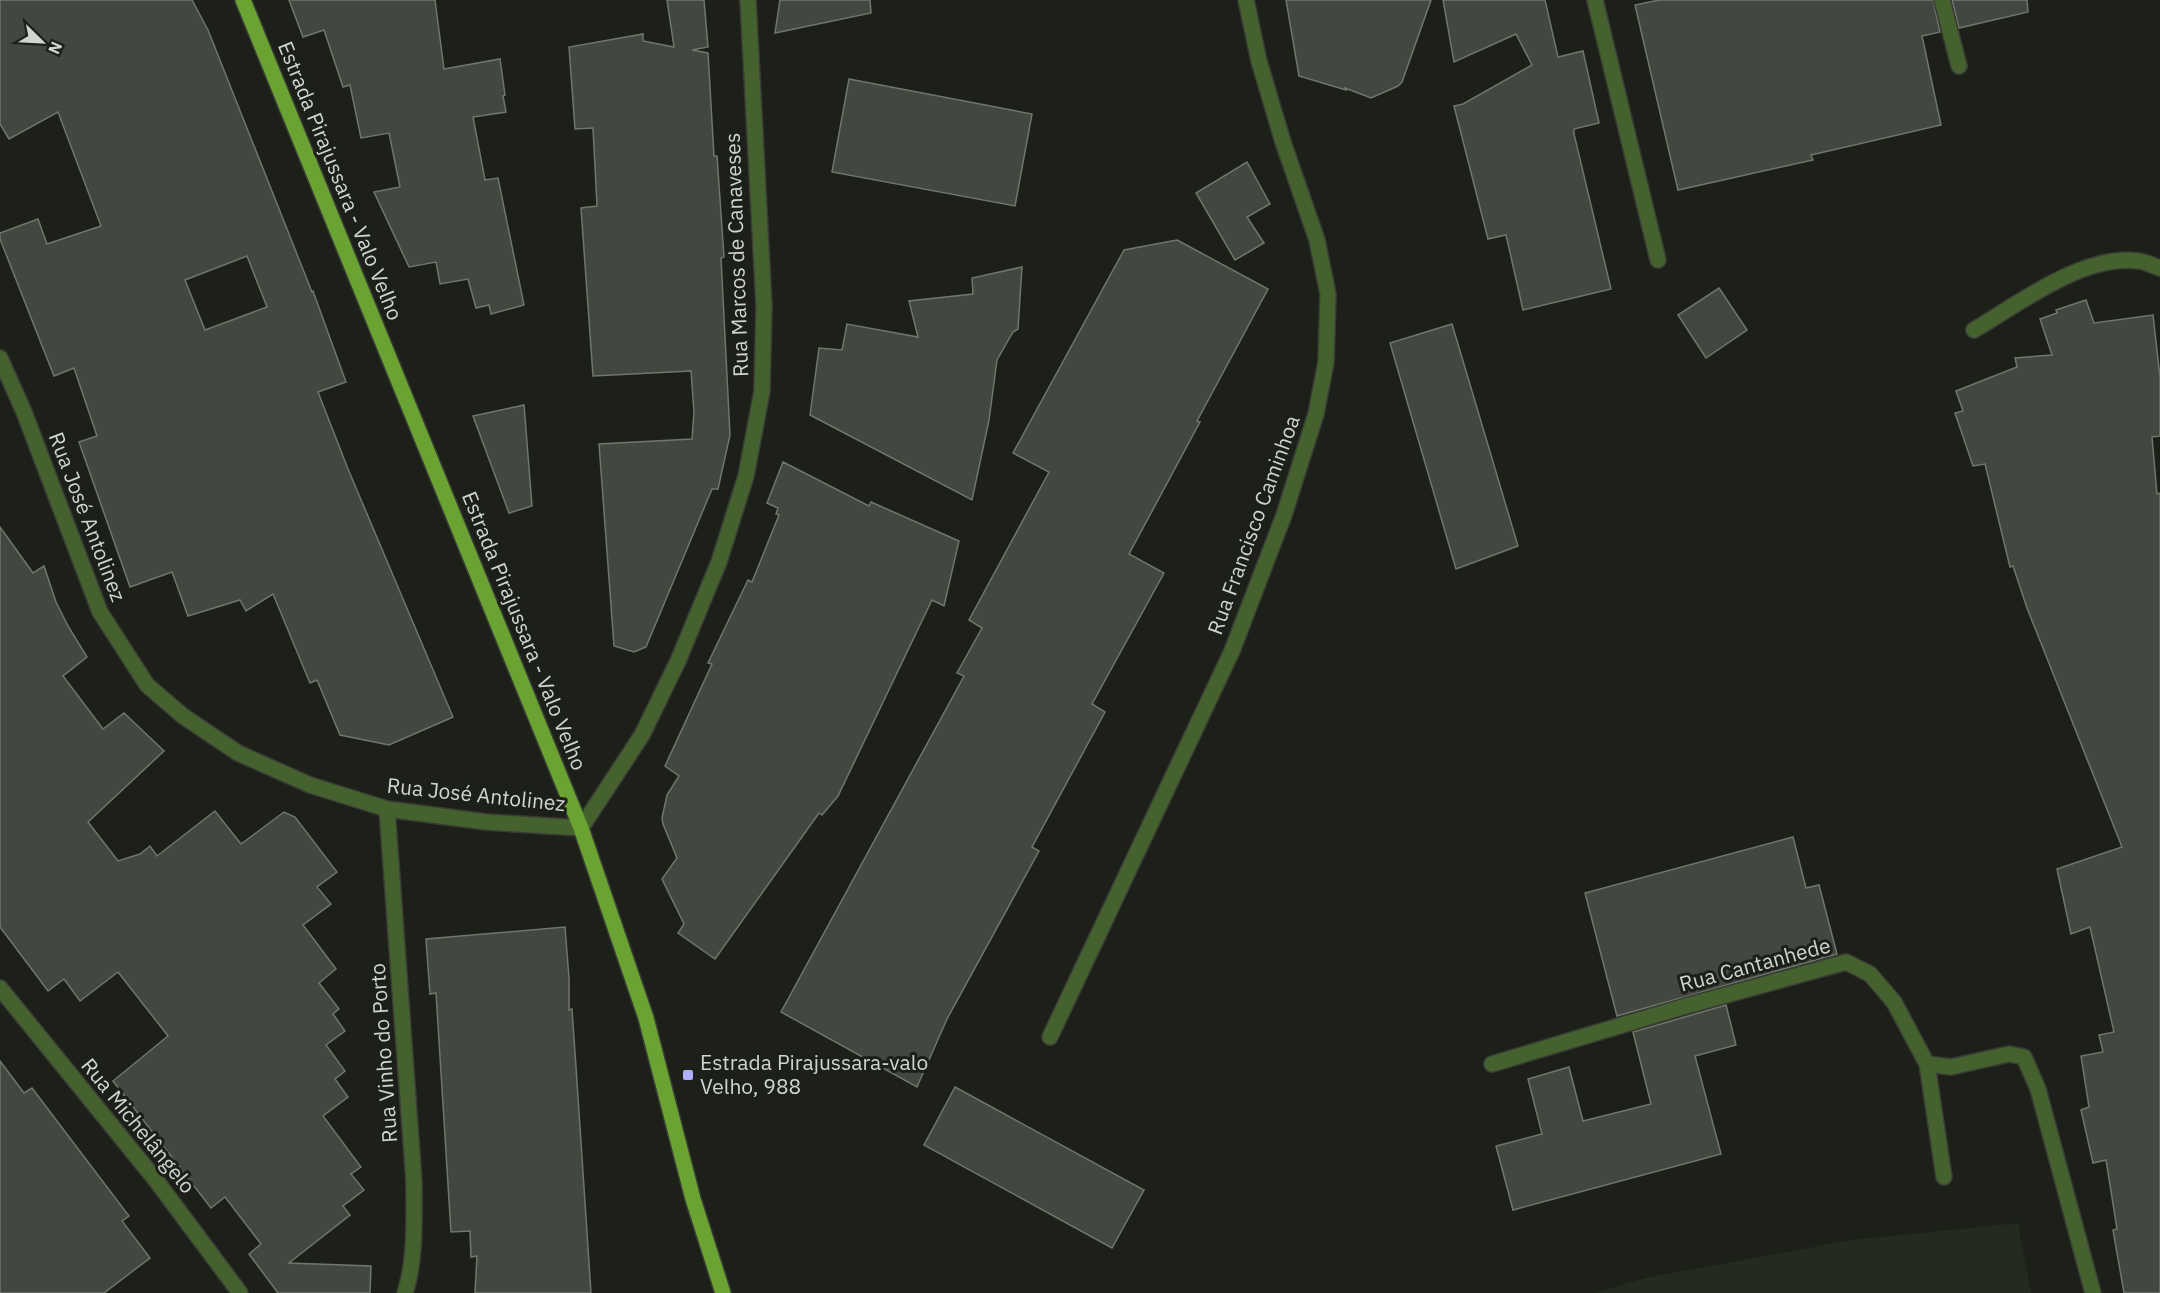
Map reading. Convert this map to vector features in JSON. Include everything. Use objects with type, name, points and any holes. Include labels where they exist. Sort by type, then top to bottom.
[{"type":"main road","name":"Estrada Pirajussara - Valo Velho","points":[[243,0],[581,828],[646,1018],[693,1198],[723,1293]]},
{"type":"street","name":"Rua Marcos de Canaveses","points":[[581,828],[642,735],[678,661],[719,562],[746,476],[762,390],[764,306],[748,0]]},
{"type":"street","name":"Rua Francisco Caminhoa","points":[[1050,1037],[1232,651],[1284,515],[1316,414],[1326,362],[1328,294],[1317,240],[1283,142],[1259,61],[1246,0]]},
{"type":"street","points":[[1595,0],[1658,260]]},
{"type":"street","points":[[1942,0],[1959,66]]},
{"type":"street","points":[[1974,330],[2071,273],[2107,262],[2139,261],[2160,268]]},
{"type":"street","name":"Rua José Antolinez","points":[[0,358],[24,412],[100,612],[147,685],[183,716],[238,753],[310,785],[387,809],[486,822],[581,828]]},
{"type":"street","name":"Rua Vinho do Porto","points":[[387,809],[414,1182],[414,1233],[405,1293]]},
{"type":"street","name":"Rua Cantanhede","points":[[1492,1064],[1686,1006],[1846,962],[1870,974],[1894,1002],[1927,1064],[1944,1177]]},
{"type":"street","name":"Rua Michelângelo","points":[[0,988],[155,1179],[240,1293]]},
{"type":"street","points":[[1927,1064],[1951,1067],[2009,1054],[2024,1058],[2038,1089],[2093,1293]]},
{"type":"shaded area","points":[[2018,1223],[2031,1293],[1595,1293],[1645,1278],[1852,1240]]},
{"type":"building","points":[[0,0],[192,0],[208,30],[313,291],[346,382],[318,392],[348,469],[453,717],[389,745],[340,735],[317,680],[310,683],[273,594],[246,611],[240,600],[188,616],[172,572],[130,587],[79,442],[97,436],[74,368],[54,376],[0,239],[0,233],[38,219],[47,244],[101,226],[58,112],[9,139],[0,124]],"holes":[[[247,256],[267,307],[205,330],[185,280]]]},
{"type":"building","points":[[289,0],[435,0],[444,69],[500,59],[506,112],[473,117],[485,180],[498,178],[524,305],[491,314],[489,305],[476,308],[468,279],[440,284],[436,262],[409,267],[374,192],[400,187],[389,133],[361,138],[350,85],[343,87],[324,30],[303,37]]},
{"type":"building","points":[[667,0],[704,0],[708,47],[692,50],[708,53],[714,156],[717,156],[724,257],[721,258],[730,435],[718,489],[712,489],[646,647],[634,652],[614,646],[599,444],[692,439],[694,412],[691,371],[593,376],[581,208],[597,206],[593,128],[575,129],[569,47],[643,34],[643,41],[674,47]]},
{"type":"building","points":[[780,0],[870,0],[871,13],[775,33]]},
{"type":"building","points":[[1286,0],[1431,0],[1402,82],[1371,98],[1345,88],[1346,90],[1299,76]]},
{"type":"building","points":[[1443,0],[1545,0],[1558,57],[1583,51],[1599,123],[1574,129],[1574,134],[1611,289],[1523,310],[1506,235],[1488,239],[1454,106],[1463,104],[1532,65],[1516,34],[1454,62]]},
{"type":"building","points":[[1659,0],[1933,0],[1940,32],[1922,36],[1941,125],[1811,155],[1813,160],[1678,190],[1635,5]]},
{"type":"building","points":[[1952,0],[2027,0],[2028,12],[1959,28]]},
{"type":"building","points":[[849,79],[1032,114],[1015,206],[832,172]]},
{"type":"building","points":[[1247,162],[1270,204],[1247,217],[1264,243],[1235,260],[1196,193]]},
{"type":"building","points":[[1177,240],[1268,289],[1129,554],[1164,573],[1092,704],[1105,712],[1032,847],[1039,851],[947,1019],[917,1087],[781,1012],[964,676],[957,673],[982,628],[969,620],[1049,472],[1013,453],[1124,250]]},
{"type":"building","points":[[1022,267],[1018,329],[1013,332],[997,360],[989,420],[972,500],[810,415],[819,348],[842,350],[847,324],[918,337],[909,301],[973,294],[972,278]]},
{"type":"building","points":[[1719,288],[1747,330],[1706,358],[1678,315]]},
{"type":"building","points":[[2086,300],[2094,323],[2153,315],[2160,377],[2160,436],[2152,437],[2157,494],[2160,493],[2160,1293],[2124,1293],[2113,1230],[2117,1229],[2106,1160],[2093,1163],[2081,1110],[2089,1107],[2081,1056],[2103,1052],[2099,1035],[2114,1032],[2090,927],[2071,934],[2057,869],[2122,847],[2027,608],[2013,566],[2010,567],[1985,464],[1973,466],[1955,413],[1963,411],[1956,391],[2017,367],[2015,358],[2052,355],[2040,319],[2057,313],[2056,310]]},
{"type":"building","points":[[1452,324],[1518,546],[1456,569],[1390,343]]},
{"type":"building","points":[[524,405],[532,506],[509,513],[473,416]]},
{"type":"building","points":[[783,462],[869,506],[871,502],[959,541],[944,606],[932,600],[838,796],[822,815],[819,813],[715,959],[678,933],[684,924],[662,879],[677,858],[662,818],[667,795],[679,776],[665,766],[712,664],[708,663],[748,580],[752,582],[779,515],[776,514],[778,508],[767,503]]},
{"type":"building","points":[[0,527],[33,573],[44,566],[56,602],[87,657],[63,676],[103,729],[124,713],[164,751],[88,822],[118,861],[140,854],[150,846],[157,856],[215,811],[241,844],[284,812],[295,817],[337,872],[317,887],[331,904],[303,925],[336,969],[319,983],[339,1009],[333,1014],[345,1031],[326,1045],[345,1071],[335,1079],[348,1097],[323,1116],[361,1167],[351,1174],[364,1190],[343,1206],[350,1215],[289,1263],[371,1266],[370,1293],[278,1293],[249,1254],[261,1244],[225,1197],[211,1208],[113,1081],[168,1036],[118,972],[80,1001],[64,979],[48,991],[0,927]]},
{"type":"building","points":[[1793,837],[1806,888],[1819,885],[1837,954],[1617,1016],[1585,893]]},
{"type":"building","points":[[565,927],[569,1010],[572,1009],[591,1293],[475,1293],[477,1256],[471,1257],[470,1231],[451,1232],[436,993],[430,994],[426,939]]},
{"type":"building","points":[[1726,1005],[1736,1045],[1695,1056],[1721,1154],[1513,1210],[1496,1146],[1542,1134],[1528,1079],[1569,1067],[1583,1121],[1651,1104],[1633,1032]]},
{"type":"building","points":[[0,1061],[24,1093],[32,1088],[129,1216],[122,1221],[150,1258],[104,1293],[0,1293]]},
{"type":"building","points":[[955,1087],[1144,1190],[1112,1248],[924,1145]]},
{"type":"place","name":"Estrada Pirajussara-valo Velho, 988","points":[[688,1075]]}]
